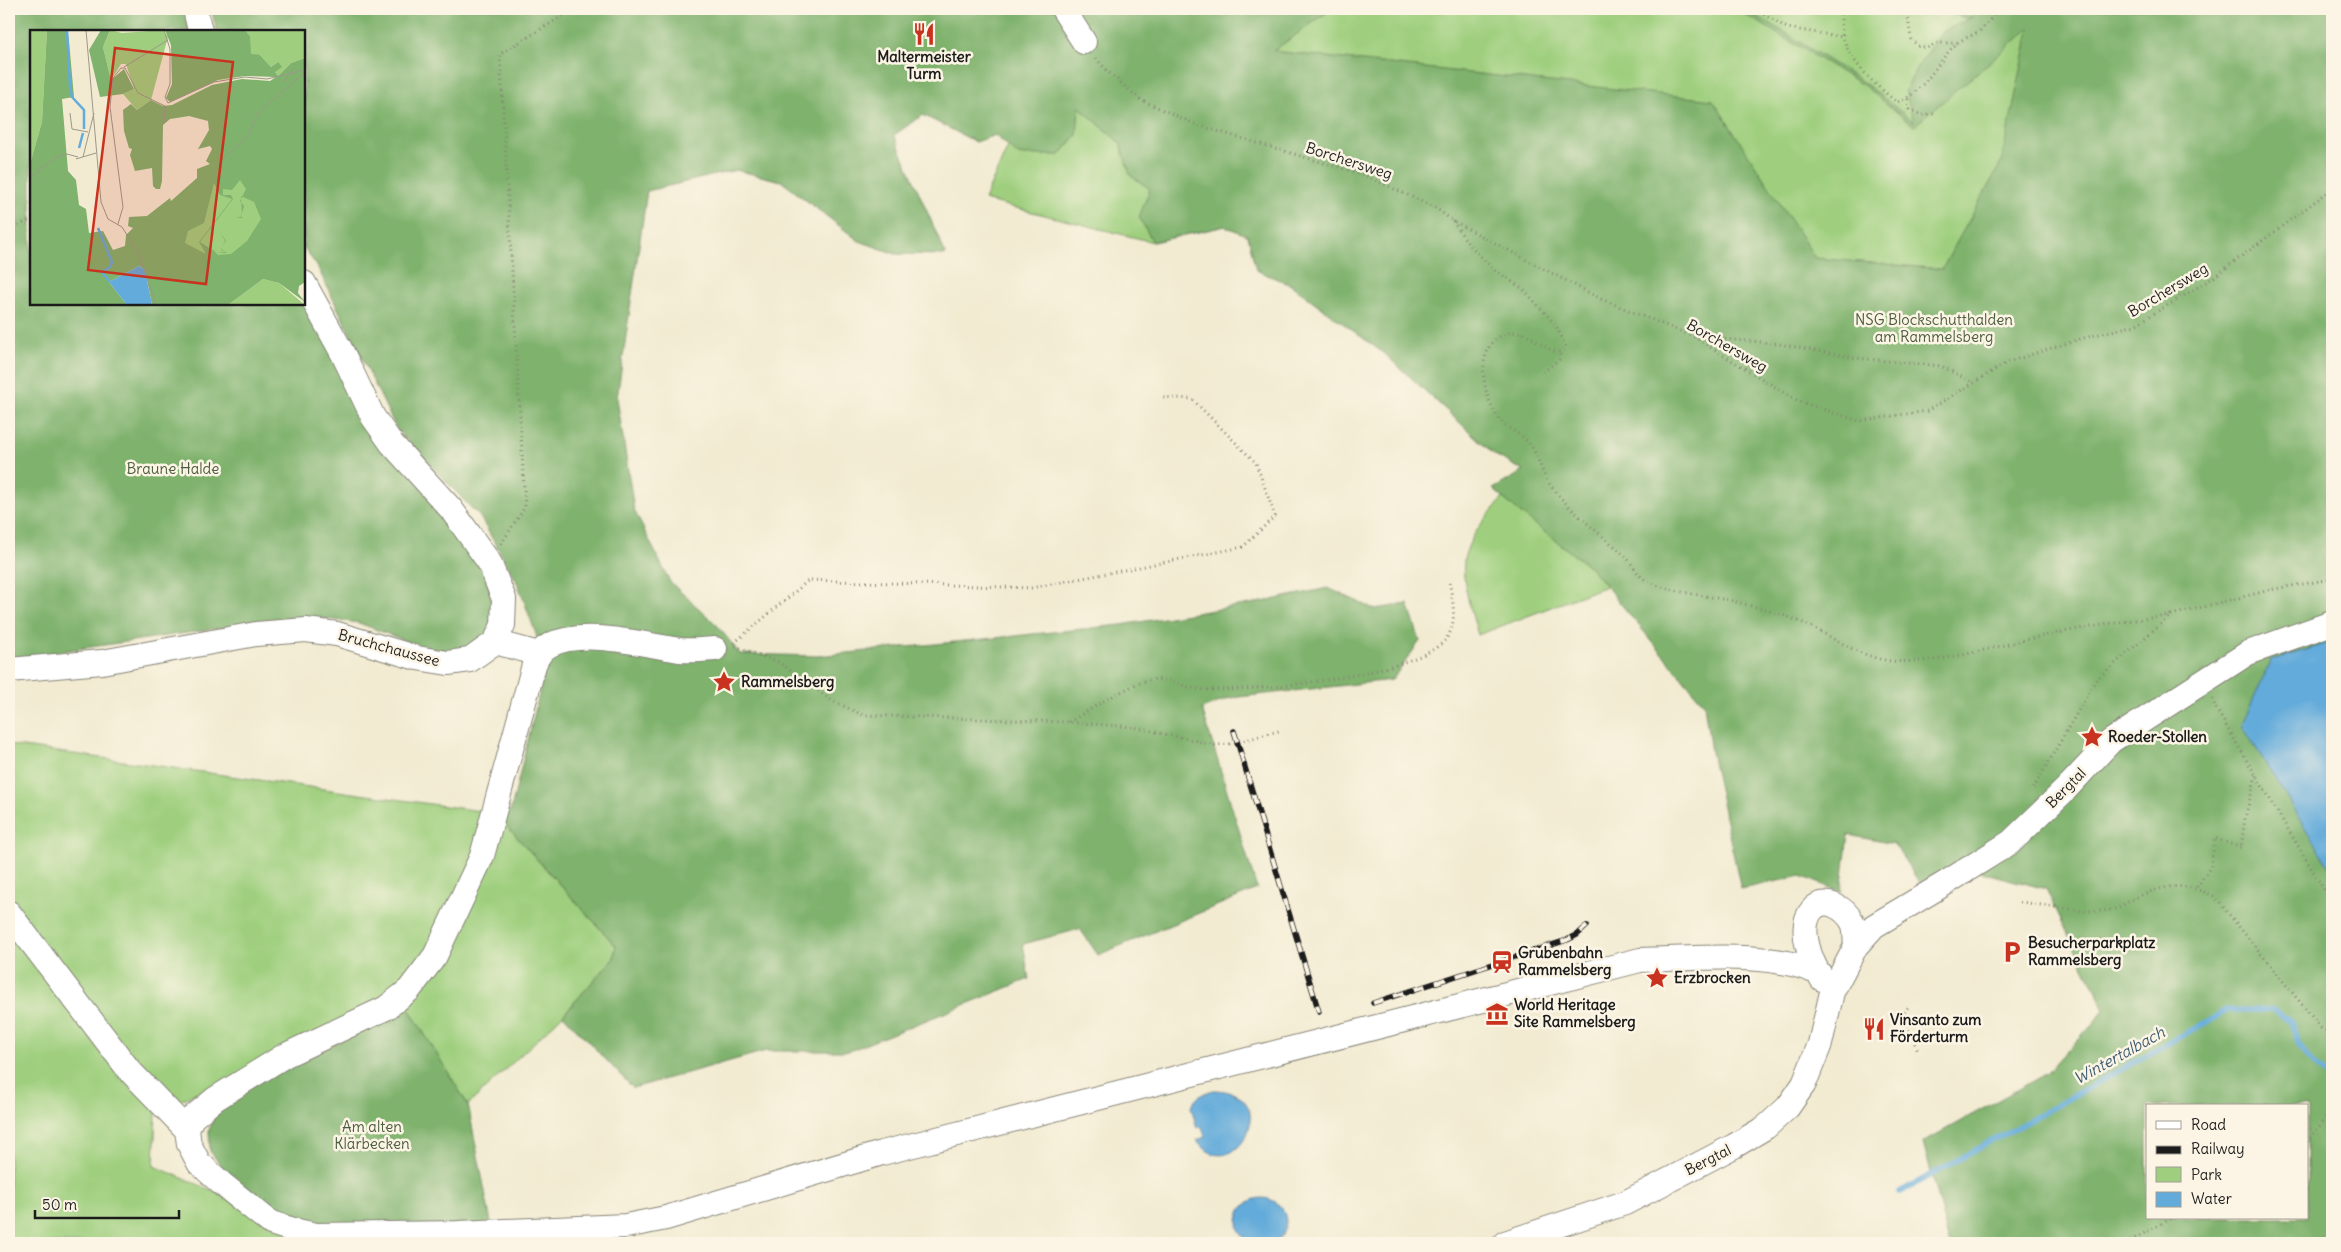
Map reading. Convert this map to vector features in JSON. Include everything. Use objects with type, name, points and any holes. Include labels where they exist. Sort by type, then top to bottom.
[{"type":"street","points":[[195,9],[200,30]]},
{"type":"street","points":[[1063,9],[1084,42]]},
{"type":"street","points":[[305,285],[343,354],[373,417],[392,444],[451,509],[490,562],[504,599],[503,625],[495,642],[539,654]]},
{"type":"street","name":"Bergtal","points":[[1505,1243],[1625,1203],[1734,1146],[1766,1127],[1788,1107],[1804,1084],[1820,1044],[1826,983],[1874,926],[2011,842],[2066,789],[2111,741],[2248,653],[2332,623]]},
{"type":"street","name":"Bruchchaussee","points":[[9,670],[102,662],[256,634],[306,630],[337,634],[417,658],[448,663],[470,660],[495,642]]},
{"type":"street","points":[[715,649],[683,650],[606,638],[562,640],[548,645],[539,654],[534,665],[482,856],[435,956],[408,990],[386,1008],[284,1056],[215,1099],[192,1118],[187,1130],[189,1144],[199,1163],[271,1223],[316,1235],[458,1233],[626,1226],[666,1218],[882,1153],[1640,960],[1743,959],[1792,964],[1826,983]]},
{"type":"street","points":[[1826,983],[1809,955],[1807,942],[1809,915],[1814,908],[1822,904],[1833,904],[1844,911],[1853,924],[1856,946]]},
{"type":"street","points":[[9,913],[129,1070],[187,1130]]},
{"type":"path","points":[[490,562],[525,507],[500,54],[574,9]]},
{"type":"path","points":[[1755,9],[1787,28],[1843,37]]},
{"type":"path","points":[[1841,9],[1843,37],[1856,62],[1877,86],[1897,102],[1908,98],[1926,82],[1933,70],[1958,43],[1980,31],[1998,9]]},
{"type":"path","points":[[1907,9],[1911,38],[1918,46],[1927,48],[1938,43],[1958,43]]},
{"type":"path","name":"Borchersweg","points":[[1084,42],[1106,70],[1141,100],[1198,125],[1364,175],[1436,208],[1453,221],[1601,298],[1694,336],[1798,401],[1859,421],[1927,411],[2008,362],[2080,339],[2135,325],[2211,279],[2332,189]]},
{"type":"path","points":[[1908,98],[1909,109],[1917,114],[1935,114]]},
{"type":"path","points":[[9,229],[30,220]]},
{"type":"path","points":[[1453,221],[1466,242],[1493,269],[1523,289],[1555,324],[1566,347],[1560,352],[1552,352],[1532,335],[1517,333],[1502,336],[1491,346],[1485,360],[1482,380],[1492,408],[1502,423],[1529,442],[1550,485],[1586,521],[1628,558],[1644,579],[1674,590],[1736,602],[1802,622],[1846,647],[1890,661],[1932,661],[2054,634],[2171,615],[2274,589],[2332,579]]},
{"type":"path","points":[[1694,336],[1774,343],[1856,358],[1941,366],[1973,383]]},
{"type":"path","points":[[1542,372],[1556,364],[1560,359],[1560,352]]},
{"type":"path","points":[[1160,397],[1192,399],[1256,464],[1275,516],[1243,547],[1031,588],[809,580],[731,645],[780,663],[832,700],[863,716],[1068,722],[1133,727],[1215,745],[1230,744],[1282,730]]},
{"type":"path","points":[[1068,722],[1130,687],[1149,680],[1168,681],[1196,689],[1223,690],[1316,682],[1398,664],[1436,649],[1448,636],[1454,616],[1449,580]]},
{"type":"path","points":[[2029,793],[2096,680],[2171,615]]},
{"type":"path","points":[[2207,681],[2215,707],[2332,903]]},
{"type":"path","points":[[2196,887],[2211,866],[2215,838],[2242,848],[2245,818],[2256,774]]},
{"type":"path","points":[[2020,902],[2098,911],[2112,910],[2139,897],[2169,886],[2196,887],[2214,897],[2322,1028],[2332,1034]]},
{"type":"path","points":[[1897,1019],[1902,1016],[1908,1007]]},
{"type":"path","points":[[1902,1016],[1918,1050]]},
{"type":"path","points":[[2308,1141],[2332,1110]]},
{"type":"path","points":[[2126,1243],[2168,1220]]},
{"type":"green space","name":"Braune Halde","points":[[9,9],[185,9],[190,30],[30,30],[30,305],[305,305],[434,502],[482,565],[496,611],[485,638],[458,652],[424,648],[359,623],[303,616],[9,659]]},
{"type":"green space","points":[[211,9],[1332,9],[1273,51],[1713,100],[1815,258],[1942,269],[2001,163],[2030,28],[1914,126],[1866,87],[1734,9],[1741,9],[1768,22],[1866,84],[1914,122],[1905,91],[1917,68],[1942,32],[1973,17],[1965,18],[1943,11],[1945,9],[2332,9],[2332,642],[2271,660],[2299,815],[2332,872],[2332,1243],[1949,1243],[1923,1142],[2047,1073],[2105,1010],[2046,889],[1970,869],[1928,896],[1894,844],[1848,835],[1841,892],[1801,876],[1741,889],[1711,752],[1704,704],[1591,568],[1519,512],[1493,489],[1524,471],[1495,455],[1386,355],[1291,285],[1256,270],[1248,236],[1225,226],[1153,242],[1139,217],[1150,189],[1130,175],[1120,143],[1079,107],[1077,135],[1060,155],[1018,155],[995,135],[976,142],[923,115],[894,135],[946,255],[896,254],[859,241],[781,181],[736,170],[647,191],[617,398],[634,510],[670,582],[717,625],[740,654],[818,656],[1121,625],[1262,602],[1328,588],[1374,609],[1408,604],[1420,641],[1392,680],[1230,698],[1202,709],[1257,889],[1098,955],[1080,929],[1023,944],[1029,979],[849,1051],[766,1051],[633,1088],[563,1015],[614,958],[616,946],[495,813],[511,810],[544,674],[536,634],[517,582],[480,517],[397,430],[317,266],[305,249],[305,30],[217,30]]},
{"type":"green space","name":"NSG Blockschutthalden am Rammelsberg","points":[[1073,9],[2332,9],[2332,564]]},
{"type":"green space","points":[[1042,71],[1225,226],[1153,242],[984,200]]},
{"type":"green space","points":[[1503,498],[1591,568],[1606,586],[1478,635],[1467,593],[1464,561],[1469,544],[1477,530]]},
{"type":"green space","points":[[9,745],[495,813],[616,946],[614,958],[563,1015],[468,1105],[405,1003],[156,1111],[154,1166],[221,1194],[313,1243],[9,1243]]},
{"type":"green space","name":"Am alten Klärbecken","points":[[405,1002],[468,1105],[495,1243],[304,1224],[274,1212],[229,1176],[210,1151],[209,1130],[221,1103],[262,1074],[322,1051]]},
{"type":"water","points":[[2332,642],[2332,872],[2242,725],[2271,660]]},
{"type":"water","points":[[1214,1090],[1236,1095],[1247,1106],[1250,1120],[1247,1135],[1238,1147],[1226,1154],[1211,1153],[1197,1140],[1205,1137],[1202,1127],[1197,1128],[1191,1107],[1200,1096]]},
{"type":"water","points":[[1262,1198],[1271,1200],[1279,1205],[1284,1213],[1286,1222],[1284,1231],[1279,1239],[1271,1244],[1262,1246],[1253,1244],[1245,1239],[1240,1231],[1238,1222],[1240,1213],[1245,1205],[1253,1200]]},
{"type":"waterway","name":"Wintertalbach","points":[[1900,1192],[2228,1010],[2273,1010],[2291,1021],[2300,1048],[2332,1083]]},
{"type":"railway","points":[[1234,731],[1319,1012]]},
{"type":"railway","points":[[1373,1003],[1567,940],[1577,935],[1587,926]]},
{"type":"place","name":"Maltermeister Turm","points":[[924,34]]},
{"type":"place","name":"Rammelsberg","points":[[724,682]]},
{"type":"place","name":"Roeder-Stollen","points":[[2092,737]]},
{"type":"place","name":"Besucherparkplatz Rammelsberg","points":[[2012,952]]},
{"type":"place","name":"Grubenbahn Rammelsberg","points":[[1502,962]]},
{"type":"place","name":"Erzbrocken","points":[[1657,978]]},
{"type":"place","name":"World Heritage Site Rammelsberg","points":[[1497,1014]]},
{"type":"place","name":"Vinsanto zum Förderturm","points":[[1874,1029]]}]
